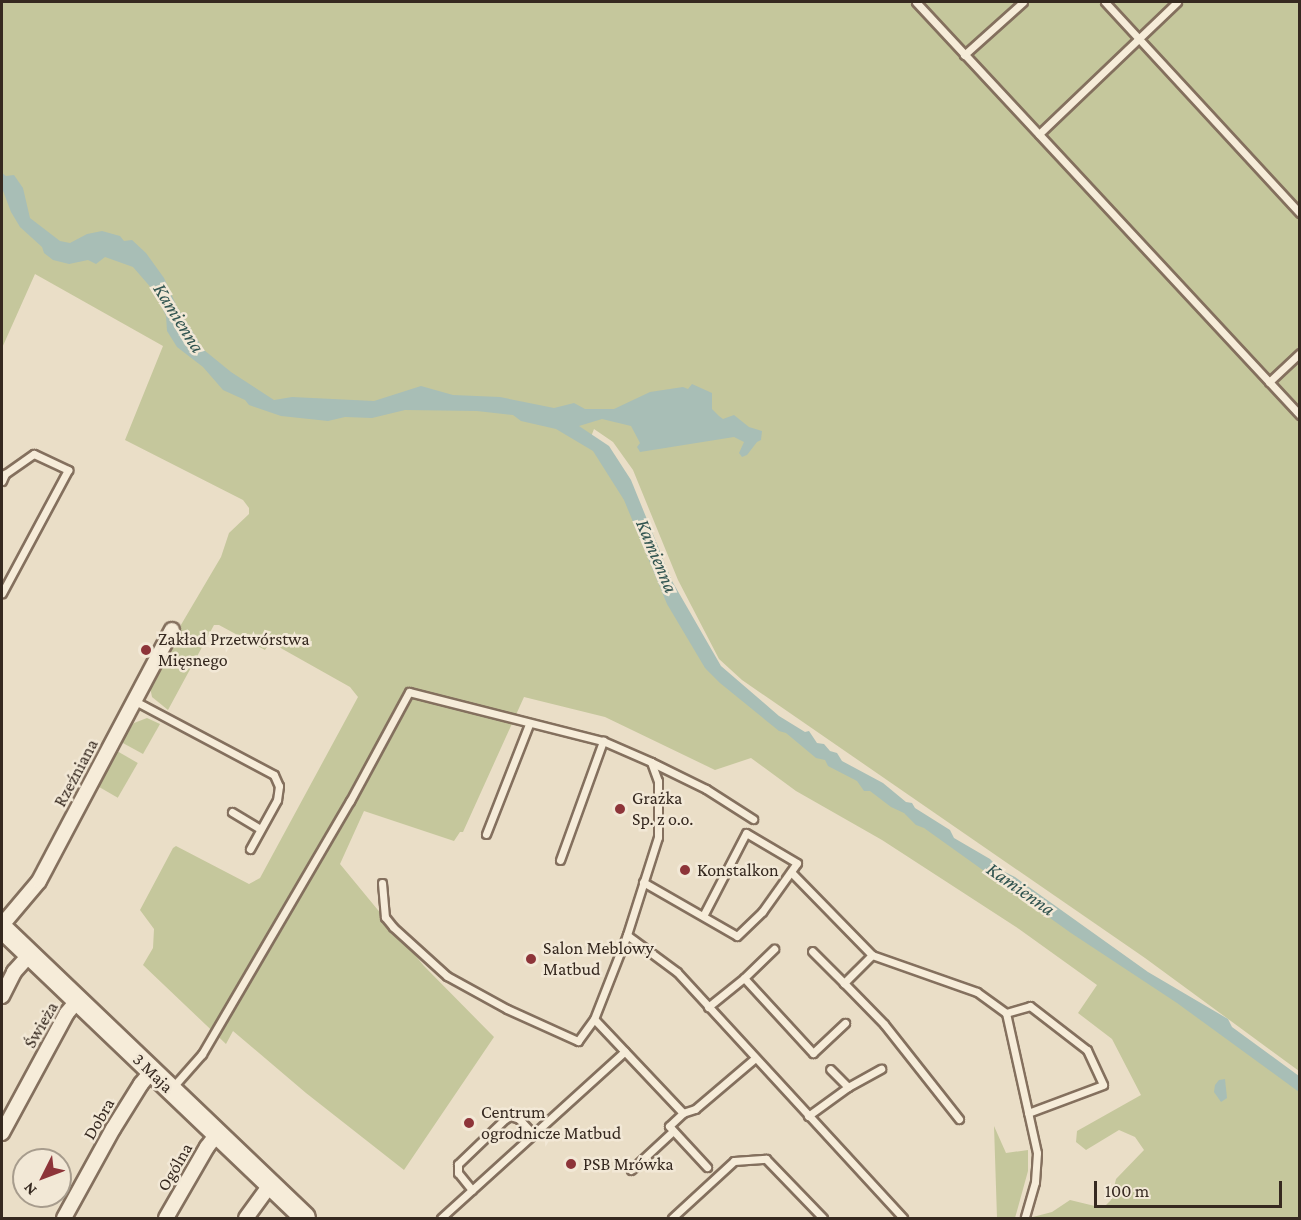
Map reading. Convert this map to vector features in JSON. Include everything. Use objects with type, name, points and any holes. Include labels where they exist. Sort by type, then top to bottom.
[{"type":"street","name":"Rzeźniana","points":[[2,926],[39,881],[172,630]]},
{"type":"street","name":"3 Maja","points":[[2,926],[303,1218]]},
{"type":"street","points":[[2,996],[14,972],[30,954]]},
{"type":"street","name":"Świeża","points":[[2,1133],[67,1013],[78,1000]]},
{"type":"street","name":"Dobra","points":[[64,1218],[113,1129],[141,1084],[152,1071]]},
{"type":"street","name":"Ogólna","points":[[166,1218],[207,1147],[217,1134]]},
{"type":"street","points":[[246,1218],[270,1185]]},
{"type":"lane","points":[[916,2],[1299,415]]},
{"type":"lane","points":[[964,55],[1023,2]]},
{"type":"lane","points":[[1105,2],[1299,213]]},
{"type":"lane","points":[[1039,134],[1177,2]]},
{"type":"lane","points":[[1269,382],[1299,353]]},
{"type":"lane","points":[[2,481],[5,474],[34,454],[68,470],[2,593]]},
{"type":"lane","points":[[171,1089],[202,1054],[350,801],[409,692],[603,741],[706,789],[753,819]]},
{"type":"lane","points":[[134,701],[274,776],[279,794],[250,849]]},
{"type":"lane","points":[[486,834],[529,724]]},
{"type":"lane","points":[[560,860],[603,741]]},
{"type":"lane","points":[[382,883],[385,916],[393,927],[447,976],[507,1009],[578,1041],[594,1019],[627,936],[658,837],[658,781],[651,762]]},
{"type":"lane","points":[[232,813],[260,829]]},
{"type":"lane","points":[[643,882],[737,936],[762,912],[797,863],[746,833],[703,916]]},
{"type":"lane","points":[[791,872],[872,955],[977,992],[1006,1013],[1037,1152],[1037,1168],[1025,1218]]},
{"type":"lane","points":[[627,936],[662,959],[903,1218]]},
{"type":"lane","points":[[708,1007],[774,950]]},
{"type":"lane","points":[[812,951],[884,1024],[959,1119]]},
{"type":"lane","points":[[844,983],[872,955]]},
{"type":"lane","points":[[744,978],[813,1053],[845,1023]]},
{"type":"lane","points":[[1006,1013],[1030,1006],[1087,1050],[1103,1085],[1029,1113]]},
{"type":"lane","points":[[594,1019],[683,1113]]},
{"type":"lane","points":[[441,1218],[625,1051]]},
{"type":"lane","points":[[707,1167],[669,1126],[683,1113],[695,1109],[754,1059]]},
{"type":"lane","points":[[830,1069],[848,1088]]},
{"type":"lane","points":[[808,1116],[848,1088],[881,1069]]},
{"type":"lane","points":[[472,1190],[458,1173],[458,1164],[505,1119],[510,1116],[519,1119],[533,1134]]},
{"type":"lane","points":[[631,1170],[674,1131]]},
{"type":"lane","points":[[672,1218],[734,1161],[766,1159],[823,1218]]},
{"type":"green space","points":[[2,2],[1299,2],[1299,1071],[1145,958],[742,680],[719,659],[678,580],[633,470],[613,442],[594,429],[589,442],[608,460],[711,668],[1299,1088],[1299,1218],[1029,1218],[1052,1212],[1070,1200],[1103,1208],[1111,1200],[1116,1179],[1144,1150],[1135,1137],[1119,1130],[1086,1150],[1076,1142],[1077,1131],[1141,1095],[1112,1039],[1078,1013],[1097,985],[1019,929],[882,840],[796,791],[751,758],[715,770],[605,717],[524,697],[463,832],[460,832],[454,841],[364,811],[340,864],[424,966],[494,1037],[404,1170],[306,1093],[233,1031],[226,1044],[143,965],[153,948],[154,929],[140,910],[176,846],[249,884],[260,878],[358,697],[350,687],[270,642],[265,650],[219,625],[214,625],[168,710],[152,697],[150,687],[175,635],[221,557],[229,533],[249,514],[249,508],[243,500],[125,440],[163,346],[35,274],[2,348]]},
{"type":"green space","points":[[147,718],[160,724],[143,754],[121,742],[134,723]]},
{"type":"green space","points":[[117,751],[138,763],[118,798],[97,786]]},
{"type":"green space","points":[[994,1126],[1006,1153],[1028,1150],[1028,1171],[1015,1218],[997,1218]]},
{"type":"water","name":"Kamienna","points":[[2,173],[6,176],[14,175],[23,188],[30,218],[60,241],[70,243],[87,234],[102,231],[120,236],[124,241],[132,240],[146,253],[164,278],[177,307],[204,350],[231,372],[274,400],[292,397],[374,401],[421,386],[453,395],[500,397],[554,408],[574,403],[585,409],[614,409],[650,392],[683,387],[688,389],[692,384],[712,393],[712,409],[719,416],[723,419],[734,415],[749,427],[762,431],[761,440],[747,455],[742,457],[739,453],[744,442],[734,437],[640,452],[637,447],[640,443],[631,426],[602,419],[579,426],[609,446],[631,480],[672,581],[721,666],[779,716],[805,732],[809,731],[817,743],[824,744],[830,751],[837,753],[842,761],[883,783],[906,802],[912,803],[915,808],[950,830],[954,838],[990,859],[1001,870],[1015,877],[1148,972],[1228,1019],[1232,1027],[1299,1076],[1299,1092],[1177,1003],[1071,933],[924,828],[916,825],[904,813],[891,807],[870,791],[864,791],[857,781],[828,766],[825,760],[816,758],[720,683],[705,668],[667,604],[624,500],[593,451],[556,429],[521,421],[513,415],[477,411],[405,410],[372,418],[345,417],[328,421],[281,416],[249,405],[245,400],[223,390],[203,367],[177,347],[167,331],[166,316],[153,290],[133,267],[105,257],[96,264],[88,260],[69,264],[53,260],[44,253],[42,247],[20,227],[11,212],[2,188]]},
{"type":"water","points":[[1225,1079],[1227,1098],[1221,1102],[1214,1092],[1215,1085],[1219,1080]]},
{"type":"place","name":"Zakład Przetwórstwa Mięsnego","points":[[146,650]]},
{"type":"place","name":"Grażka Sp. z o.o.","points":[[620,809]]},
{"type":"place","name":"Konstalkon","points":[[685,870]]},
{"type":"place","name":"Salon Meblowy Matbud","points":[[531,959]]},
{"type":"place","name":"Centrum ogrodnicze Matbud","points":[[469,1123]]},
{"type":"place","name":"PSB Mrówka","points":[[571,1164]]}]
